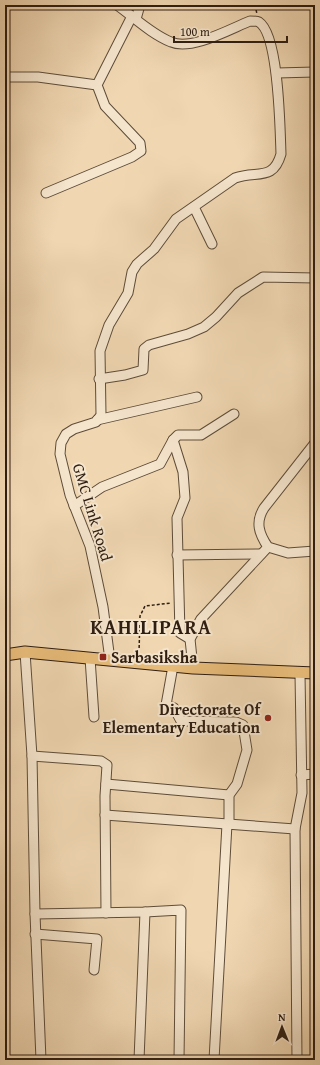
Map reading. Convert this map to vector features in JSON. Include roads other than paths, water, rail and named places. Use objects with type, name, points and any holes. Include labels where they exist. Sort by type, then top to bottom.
[{"type":"main road","points":[[5,655],[25,652],[194,668],[300,674],[315,673]]},
{"type":"street","points":[[98,420],[101,415],[100,351],[104,335],[128,293],[132,272],[137,264],[154,249],[176,219],[235,178],[244,175],[260,175],[271,171],[278,164],[281,154],[277,73],[264,28],[258,22],[250,21],[200,41],[183,44],[172,43],[160,37],[117,5]]},
{"type":"street","points":[[46,193],[141,151],[140,143],[105,106],[97,85],[140,5]]},
{"type":"street","points":[[277,73],[315,72]]},
{"type":"street","points":[[5,77],[38,76],[97,85]]},
{"type":"street","points":[[194,207],[212,244]]},
{"type":"street","points":[[100,379],[143,370],[144,349],[149,345],[188,334],[204,327],[216,317],[238,293],[263,277],[315,278]]},
{"type":"street","name":"GMC Link Road","points":[[110,660],[103,607],[90,546],[74,506],[60,454],[61,443],[66,434],[98,420],[197,397]]},
{"type":"street","points":[[74,506],[102,487],[160,464],[173,440],[178,436],[201,435],[234,414]]},
{"type":"street","points":[[173,440],[183,472],[185,498],[177,518],[180,634],[190,639]]},
{"type":"street","points":[[314,445],[260,514],[258,521],[259,533],[268,547],[288,554],[315,551]]},
{"type":"street","points":[[194,668],[190,639],[201,619],[268,547]]},
{"type":"street","points":[[177,555],[260,554]]},
{"type":"street","points":[[25,652],[32,756],[35,934],[40,1060]]},
{"type":"street","points":[[90,658],[94,717]]},
{"type":"street","points":[[173,666],[166,705],[174,708],[181,721],[236,722],[243,725],[247,750],[237,784],[229,795],[214,1060]]},
{"type":"street","points":[[297,1060],[295,830],[302,793],[300,674]]},
{"type":"street","points":[[32,756],[102,761],[107,765],[105,815],[106,913]]},
{"type":"street","points":[[302,775],[315,774]]},
{"type":"street","points":[[106,784],[229,795]]},
{"type":"street","points":[[105,815],[295,830]]},
{"type":"street","points":[[35,914],[181,910],[179,1060]]},
{"type":"street","points":[[139,1060],[145,912]]},
{"type":"street","points":[[35,934],[97,939],[94,970]]},
{"type":"place","name":"Sarbasiksha","points":[[103,657]]},
{"type":"place","name":"Directorate Of Elementary Education","points":[[268,718]]},
{"type":"district","name":"KAHILIPARA","points":[[151,627]]}]
